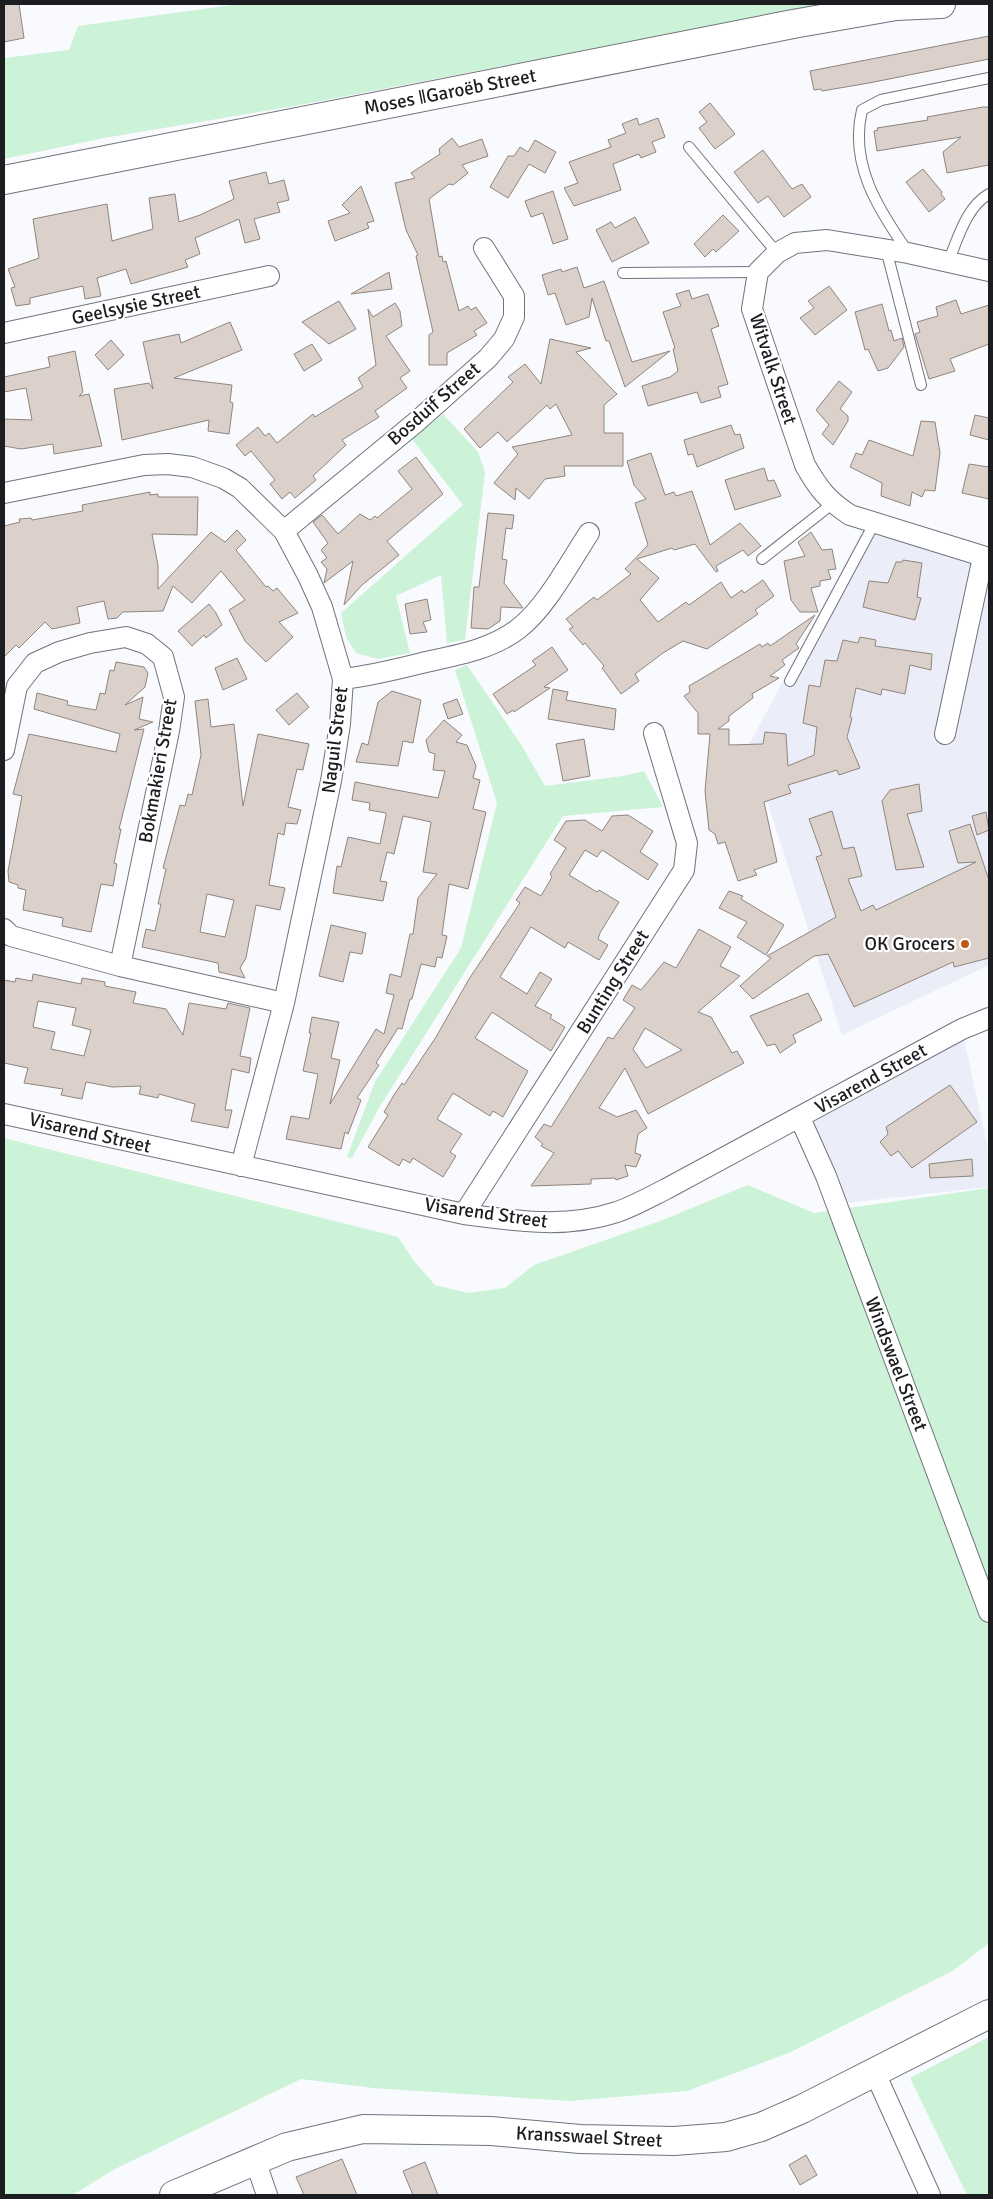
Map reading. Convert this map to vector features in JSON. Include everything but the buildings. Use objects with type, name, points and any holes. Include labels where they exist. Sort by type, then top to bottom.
[{"type":"main road","name":"Moses ǁGaroëb Street","points":[[4,180],[899,5],[941,4]]},
{"type":"main road","name":"Kransswael Street","points":[[174,2195],[287,2147],[363,2129],[490,2131],[580,2139],[655,2141],[726,2137],[761,2127],[786,2116],[875,2073],[989,2014]]},
{"type":"street","points":[[758,272],[777,253],[795,243],[827,240],[908,253],[989,271]]},
{"type":"street","name":"Bosduif Street","points":[[284,531],[415,423],[488,358],[504,339],[514,317],[514,296],[484,248]]},
{"type":"street","name":"Witvalk Street","points":[[758,272],[752,308],[805,465],[816,485],[832,504],[850,515],[986,557]]},
{"type":"street","name":"Geelsysie Street","points":[[4,333],[269,276]]},
{"type":"street","name":"Naguil Street","points":[[4,493],[144,465],[168,464],[192,467],[223,478],[240,488],[284,531],[322,607],[343,679],[340,724],[331,781],[284,1003],[242,1166]]},
{"type":"street","points":[[343,679],[369,676],[473,651],[496,642],[519,628],[537,610],[589,534]]},
{"type":"street","points":[[945,734],[986,557]]},
{"type":"street","name":"Bokmakieri Street","points":[[4,750],[17,686],[35,663],[59,652],[90,643],[126,638],[147,644],[163,657],[174,697],[169,731],[120,966]]},
{"type":"street","name":"Bunting Street","points":[[464,1214],[684,870],[687,844],[654,733]]},
{"type":"street","points":[[4,929],[11,936],[120,966],[284,1003]]},
{"type":"street","name":"Visarend Street","points":[[4,1114],[464,1214],[515,1221],[562,1223],[618,1211],[666,1189],[962,1029],[989,1018]]},
{"type":"street","name":"Windswael Street","points":[[800,1118],[826,1176],[989,1612]]},
{"type":"street","points":[[875,2073],[930,2195]]},
{"type":"street","points":[[255,2160],[267,2195]]},
{"type":"lane","points":[[908,253],[871,194],[861,161],[859,145],[858,128],[862,110],[881,100],[989,78]]},
{"type":"lane","points":[[689,147],[777,253]]},
{"type":"lane","points":[[948,262],[965,222],[975,206],[989,194]]},
{"type":"lane","points":[[886,249],[921,385]]},
{"type":"lane","points":[[623,273],[758,272]]},
{"type":"lane","points":[[762,559],[832,504]]},
{"type":"lane","points":[[790,681],[875,522]]},
{"type":"shaded area","points":[[864,528],[989,568],[989,965],[842,1035],[749,745]]},
{"type":"shaded area","points":[[962,1029],[989,1154],[989,1187],[836,1204],[800,1118]]},
{"type":"green space","points":[[240,4],[825,4],[289,107],[104,138],[4,159],[4,58],[69,50],[78,26]]},
{"type":"green space","points":[[443,414],[478,452],[485,472],[465,640],[447,643],[441,575],[396,596],[410,653],[378,659],[356,653],[346,637],[341,613],[463,505],[412,439]]},
{"type":"green space","points":[[467,665],[522,746],[545,786],[623,776],[644,771],[663,807],[563,816],[379,1108],[352,1158],[347,1157],[375,1082],[461,948],[497,803],[455,670]]},
{"type":"green space","points":[[4,1138],[398,1237],[414,1261],[435,1285],[468,1293],[505,1288],[534,1265],[660,1221],[748,1185],[814,1213],[989,1188],[989,1943],[954,1970],[791,2052],[687,2091],[569,2101],[373,2088],[301,2079],[113,2170],[73,2195],[4,2195]]},
{"type":"green space","points":[[989,2037],[989,2195],[967,2195],[910,2078]]},
{"type":"place","name":"OK Grocers","points":[[965,944]]}]
